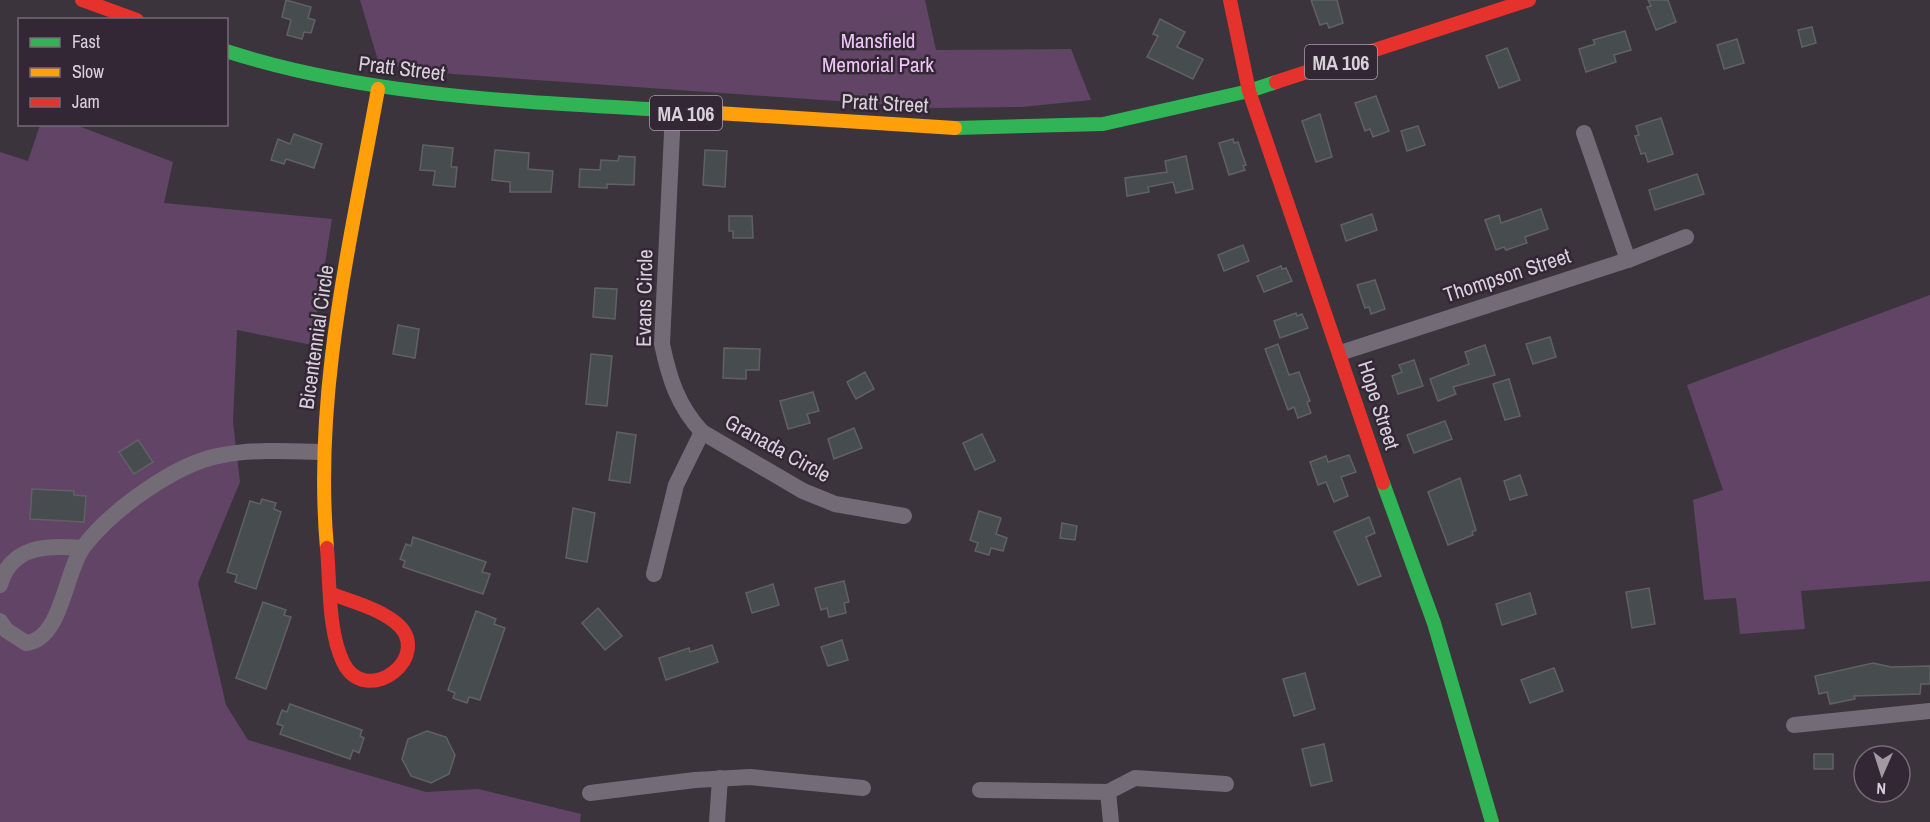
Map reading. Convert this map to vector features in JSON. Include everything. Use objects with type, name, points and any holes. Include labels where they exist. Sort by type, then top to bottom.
[{"type":"street","points":[[82,0],[132,18]]},
{"type":"street","name":"Hope Street","points":[[1230,0],[1248,91],[1340,353],[1379,473],[1434,623],[1492,822]]},
{"type":"street","name":"Pratt Street","points":[[228,52],[319,77],[378,89],[673,112],[916,127],[1052,126],[1103,123],[1248,91],[1529,0]]},
{"type":"street","name":"Bicentennial Circle","points":[[332,594],[373,610],[401,628],[406,636],[407,650],[400,669],[382,681],[362,682],[348,673],[343,666],[335,639],[332,594],[323,452],[335,336],[378,89]]},
{"type":"street","name":"Evans Circle","points":[[673,112],[662,344],[669,377],[677,395],[689,418],[702,432]]},
{"type":"street","points":[[1584,133],[1628,260]]},
{"type":"street","name":"Thompson Street","points":[[1340,353],[1628,260],[1686,237]]},
{"type":"street","points":[[654,574],[676,485],[702,432]]},
{"type":"street","name":"Granada Circle","points":[[702,432],[803,491],[835,504],[903,516]]},
{"type":"street","points":[[0,621],[10,634],[26,643],[43,636],[60,607],[82,548],[104,524],[134,501],[165,480],[205,459],[256,452],[323,452]]},
{"type":"street","points":[[0,585],[10,565],[32,549],[82,548]]},
{"type":"street","points":[[1794,725],[1930,711]]},
{"type":"street","points":[[590,793],[720,778],[750,777],[863,788]]},
{"type":"street","points":[[717,822],[720,778]]},
{"type":"street","points":[[980,790],[1108,792],[1135,778],[1226,784]]},
{"type":"street","points":[[1108,792],[1112,822]]},
{"type":"green space","name":"Mansfield Memorial Park","points":[[360,0],[925,0],[936,50],[1071,49],[1091,100],[1022,107],[935,108],[453,74],[379,64]]},
{"type":"green space","points":[[40,126],[79,126],[173,162],[164,203],[332,219],[312,345],[237,330],[233,422],[240,482],[198,583],[226,705],[248,740],[426,792],[478,789],[581,814],[580,822],[0,822],[0,152],[28,161]]},
{"type":"green space","points":[[1930,295],[1930,581],[1801,591],[1805,629],[1740,634],[1736,598],[1704,600],[1693,500],[1723,490],[1687,385]]},
{"type":"building","points":[[286,0],[311,7],[308,18],[315,20],[311,33],[304,32],[302,39],[287,35],[291,20],[282,17]]},
{"type":"building","points":[[1311,0],[1337,0],[1343,23],[1329,28],[1327,23],[1320,25]]},
{"type":"building","points":[[1648,0],[1668,0],[1676,22],[1656,30],[1647,7],[1651,6]]},
{"type":"building","points":[[1160,19],[1185,32],[1177,47],[1203,59],[1193,79],[1147,57],[1158,36],[1153,34]]},
{"type":"building","points":[[1812,27],[1816,43],[1802,47],[1798,30]]},
{"type":"building","points":[[1625,31],[1631,50],[1614,55],[1616,62],[1586,72],[1579,49],[1595,44],[1593,40]]},
{"type":"building","points":[[1737,39],[1744,63],[1724,69],[1717,45]]},
{"type":"building","points":[[1507,48],[1520,80],[1499,88],[1486,56]]},
{"type":"building","points":[[1376,96],[1389,131],[1373,137],[1370,129],[1365,131],[1355,103]]},
{"type":"building","points":[[1320,114],[1332,157],[1316,162],[1302,121]]},
{"type":"building","points":[[1661,118],[1673,154],[1648,162],[1645,153],[1641,154],[1635,136],[1639,135],[1636,126]]},
{"type":"building","points":[[1418,126],[1425,145],[1407,151],[1401,131]]},
{"type":"building","points":[[294,134],[322,144],[314,168],[286,159],[284,164],[271,160],[278,139],[290,144]]},
{"type":"building","points":[[1233,139],[1234,143],[1238,142],[1246,165],[1243,166],[1245,170],[1229,175],[1219,143]]},
{"type":"building","points":[[423,145],[453,148],[451,167],[457,167],[455,187],[433,185],[435,171],[420,170]]},
{"type":"building","points":[[495,150],[529,153],[528,169],[553,171],[551,192],[510,192],[510,182],[492,180]]},
{"type":"building","points":[[705,150],[727,151],[725,187],[703,185]]},
{"type":"building","points":[[619,156],[635,157],[634,185],[607,184],[607,188],[579,187],[580,169],[600,170],[601,160],[618,161]]},
{"type":"building","points":[[1186,156],[1193,189],[1176,193],[1173,182],[1148,187],[1149,192],[1127,196],[1125,178],[1167,172],[1165,161]]},
{"type":"building","points":[[1697,174],[1704,194],[1655,210],[1649,190]]},
{"type":"building","points":[[1541,209],[1548,229],[1525,237],[1527,243],[1506,250],[1504,247],[1496,250],[1485,220],[1499,215],[1501,223]]},
{"type":"building","points":[[1372,214],[1377,230],[1346,241],[1341,225]]},
{"type":"building","points":[[729,216],[752,216],[753,238],[733,238],[733,231],[729,231]]},
{"type":"building","points":[[1243,245],[1249,261],[1224,271],[1218,255]]},
{"type":"building","points":[[1281,266],[1282,269],[1286,268],[1292,281],[1264,292],[1257,276]]},
{"type":"building","points":[[1375,280],[1385,309],[1371,314],[1369,307],[1365,308],[1357,285]]},
{"type":"building","points":[[595,288],[617,289],[615,319],[593,317]]},
{"type":"building","points":[[1296,313],[1297,316],[1302,314],[1308,328],[1280,338],[1274,321]]},
{"type":"building","points":[[398,325],[419,329],[415,358],[393,354]]},
{"type":"building","points":[[1550,337],[1556,357],[1533,364],[1526,344]]},
{"type":"building","points":[[1278,344],[1289,375],[1299,372],[1310,401],[1307,402],[1311,413],[1298,418],[1294,407],[1288,410],[1265,349]]},
{"type":"building","points":[[1485,345],[1495,375],[1453,387],[1456,394],[1438,401],[1430,379],[1469,364],[1465,352]]},
{"type":"building","points":[[724,348],[760,349],[759,370],[746,370],[746,379],[723,378]]},
{"type":"building","points":[[591,354],[612,356],[607,406],[586,404]]},
{"type":"building","points":[[1414,360],[1423,386],[1398,394],[1392,376],[1402,372],[1399,365]]},
{"type":"building","points":[[865,372],[874,389],[856,399],[847,382]]},
{"type":"building","points":[[1509,379],[1520,416],[1505,420],[1493,384]]},
{"type":"building","points":[[813,392],[819,411],[807,414],[810,423],[788,429],[780,401]]},
{"type":"building","points":[[1445,421],[1452,439],[1414,453],[1407,435]]},
{"type":"building","points":[[854,428],[862,448],[834,459],[828,439]]},
{"type":"building","points":[[617,432],[636,435],[630,483],[609,480]]},
{"type":"building","points":[[982,434],[995,461],[975,470],[963,443]]},
{"type":"building","points":[[138,440],[153,462],[134,474],[119,452]]},
{"type":"building","points":[[1349,455],[1356,472],[1341,477],[1348,496],[1334,502],[1326,482],[1318,485],[1310,462],[1326,456],[1328,462]]},
{"type":"building","points":[[1520,475],[1527,495],[1510,500],[1504,481]]},
{"type":"building","points":[[1460,478],[1476,530],[1472,532],[1473,535],[1448,545],[1428,492]]},
{"type":"building","points":[[32,489],[74,491],[74,495],[86,496],[84,522],[30,519]]},
{"type":"building","points":[[262,499],[276,503],[274,509],[281,512],[256,589],[235,582],[237,575],[227,572],[250,501],[260,504]]},
{"type":"building","points":[[573,508],[595,513],[587,562],[566,558]]},
{"type":"building","points":[[979,511],[1001,518],[996,534],[1007,538],[1003,551],[991,548],[989,555],[975,551],[978,543],[970,540]]},
{"type":"building","points":[[1369,517],[1375,533],[1366,537],[1381,576],[1358,585],[1334,532]]},
{"type":"building","points":[[1062,523],[1077,526],[1075,540],[1060,538]]},
{"type":"building","points":[[413,537],[486,562],[482,572],[490,574],[483,594],[403,567],[405,561],[400,559],[406,544],[411,546]]},
{"type":"building","points":[[844,581],[849,602],[844,603],[846,613],[829,617],[827,608],[821,610],[815,588]]},
{"type":"building","points":[[773,584],[779,605],[752,613],[746,593]]},
{"type":"building","points":[[1649,588],[1655,624],[1632,628],[1626,592]]},
{"type":"building","points":[[1530,593],[1536,614],[1502,625],[1496,604]]},
{"type":"building","points":[[263,602],[286,610],[284,615],[291,617],[266,689],[236,678]]},
{"type":"building","points":[[598,608],[622,636],[605,650],[582,623]]},
{"type":"building","points":[[476,611],[496,619],[494,624],[505,628],[480,700],[469,697],[467,703],[453,698],[455,693],[448,690]]},
{"type":"building","points":[[842,640],[848,660],[828,666],[821,647]]},
{"type":"building","points":[[712,645],[718,662],[666,680],[659,658],[689,648],[690,652]]},
{"type":"building","points":[[1873,663],[1891,667],[1930,666],[1930,684],[1921,684],[1920,694],[1854,696],[1855,699],[1830,704],[1827,692],[1819,694],[1815,676]]},
{"type":"building","points":[[1554,668],[1563,691],[1530,703],[1521,680]]},
{"type":"building","points":[[1305,673],[1315,709],[1294,716],[1283,679]]},
{"type":"building","points":[[290,704],[362,730],[360,736],[364,738],[359,753],[353,750],[350,759],[280,734],[283,726],[277,724],[282,710],[287,712]]},
{"type":"building","points":[[427,731],[446,737],[455,755],[449,774],[431,783],[411,776],[402,759],[408,739]]},
{"type":"building","points":[[1324,744],[1332,781],[1311,786],[1302,749]]},
{"type":"building","points":[[1814,754],[1833,754],[1833,769],[1814,769]]},
{"type":"traffic: fast","points":[[228,52],[342,80],[401,89],[521,101],[701,112]]},
{"type":"traffic: fast","points":[[955,128],[1103,124],[1249,91],[1276,82]]},
{"type":"traffic: fast","points":[[1383,483],[1434,623],[1492,822]]},
{"type":"traffic: slow","points":[[327,548],[324,490],[325,432],[330,374],[346,260],[378,89]]},
{"type":"traffic: slow","points":[[701,112],[955,128]]},
{"type":"traffic: jam","points":[[82,0],[132,18]]},
{"type":"traffic: jam","points":[[1230,0],[1249,91],[1383,483]]},
{"type":"traffic: jam","points":[[1276,82],[1529,0]]},
{"type":"traffic: jam","points":[[327,548],[332,621],[343,662],[354,675],[367,681],[381,679],[393,672],[403,662],[408,649],[406,635],[395,622],[381,613],[332,594]]}]
